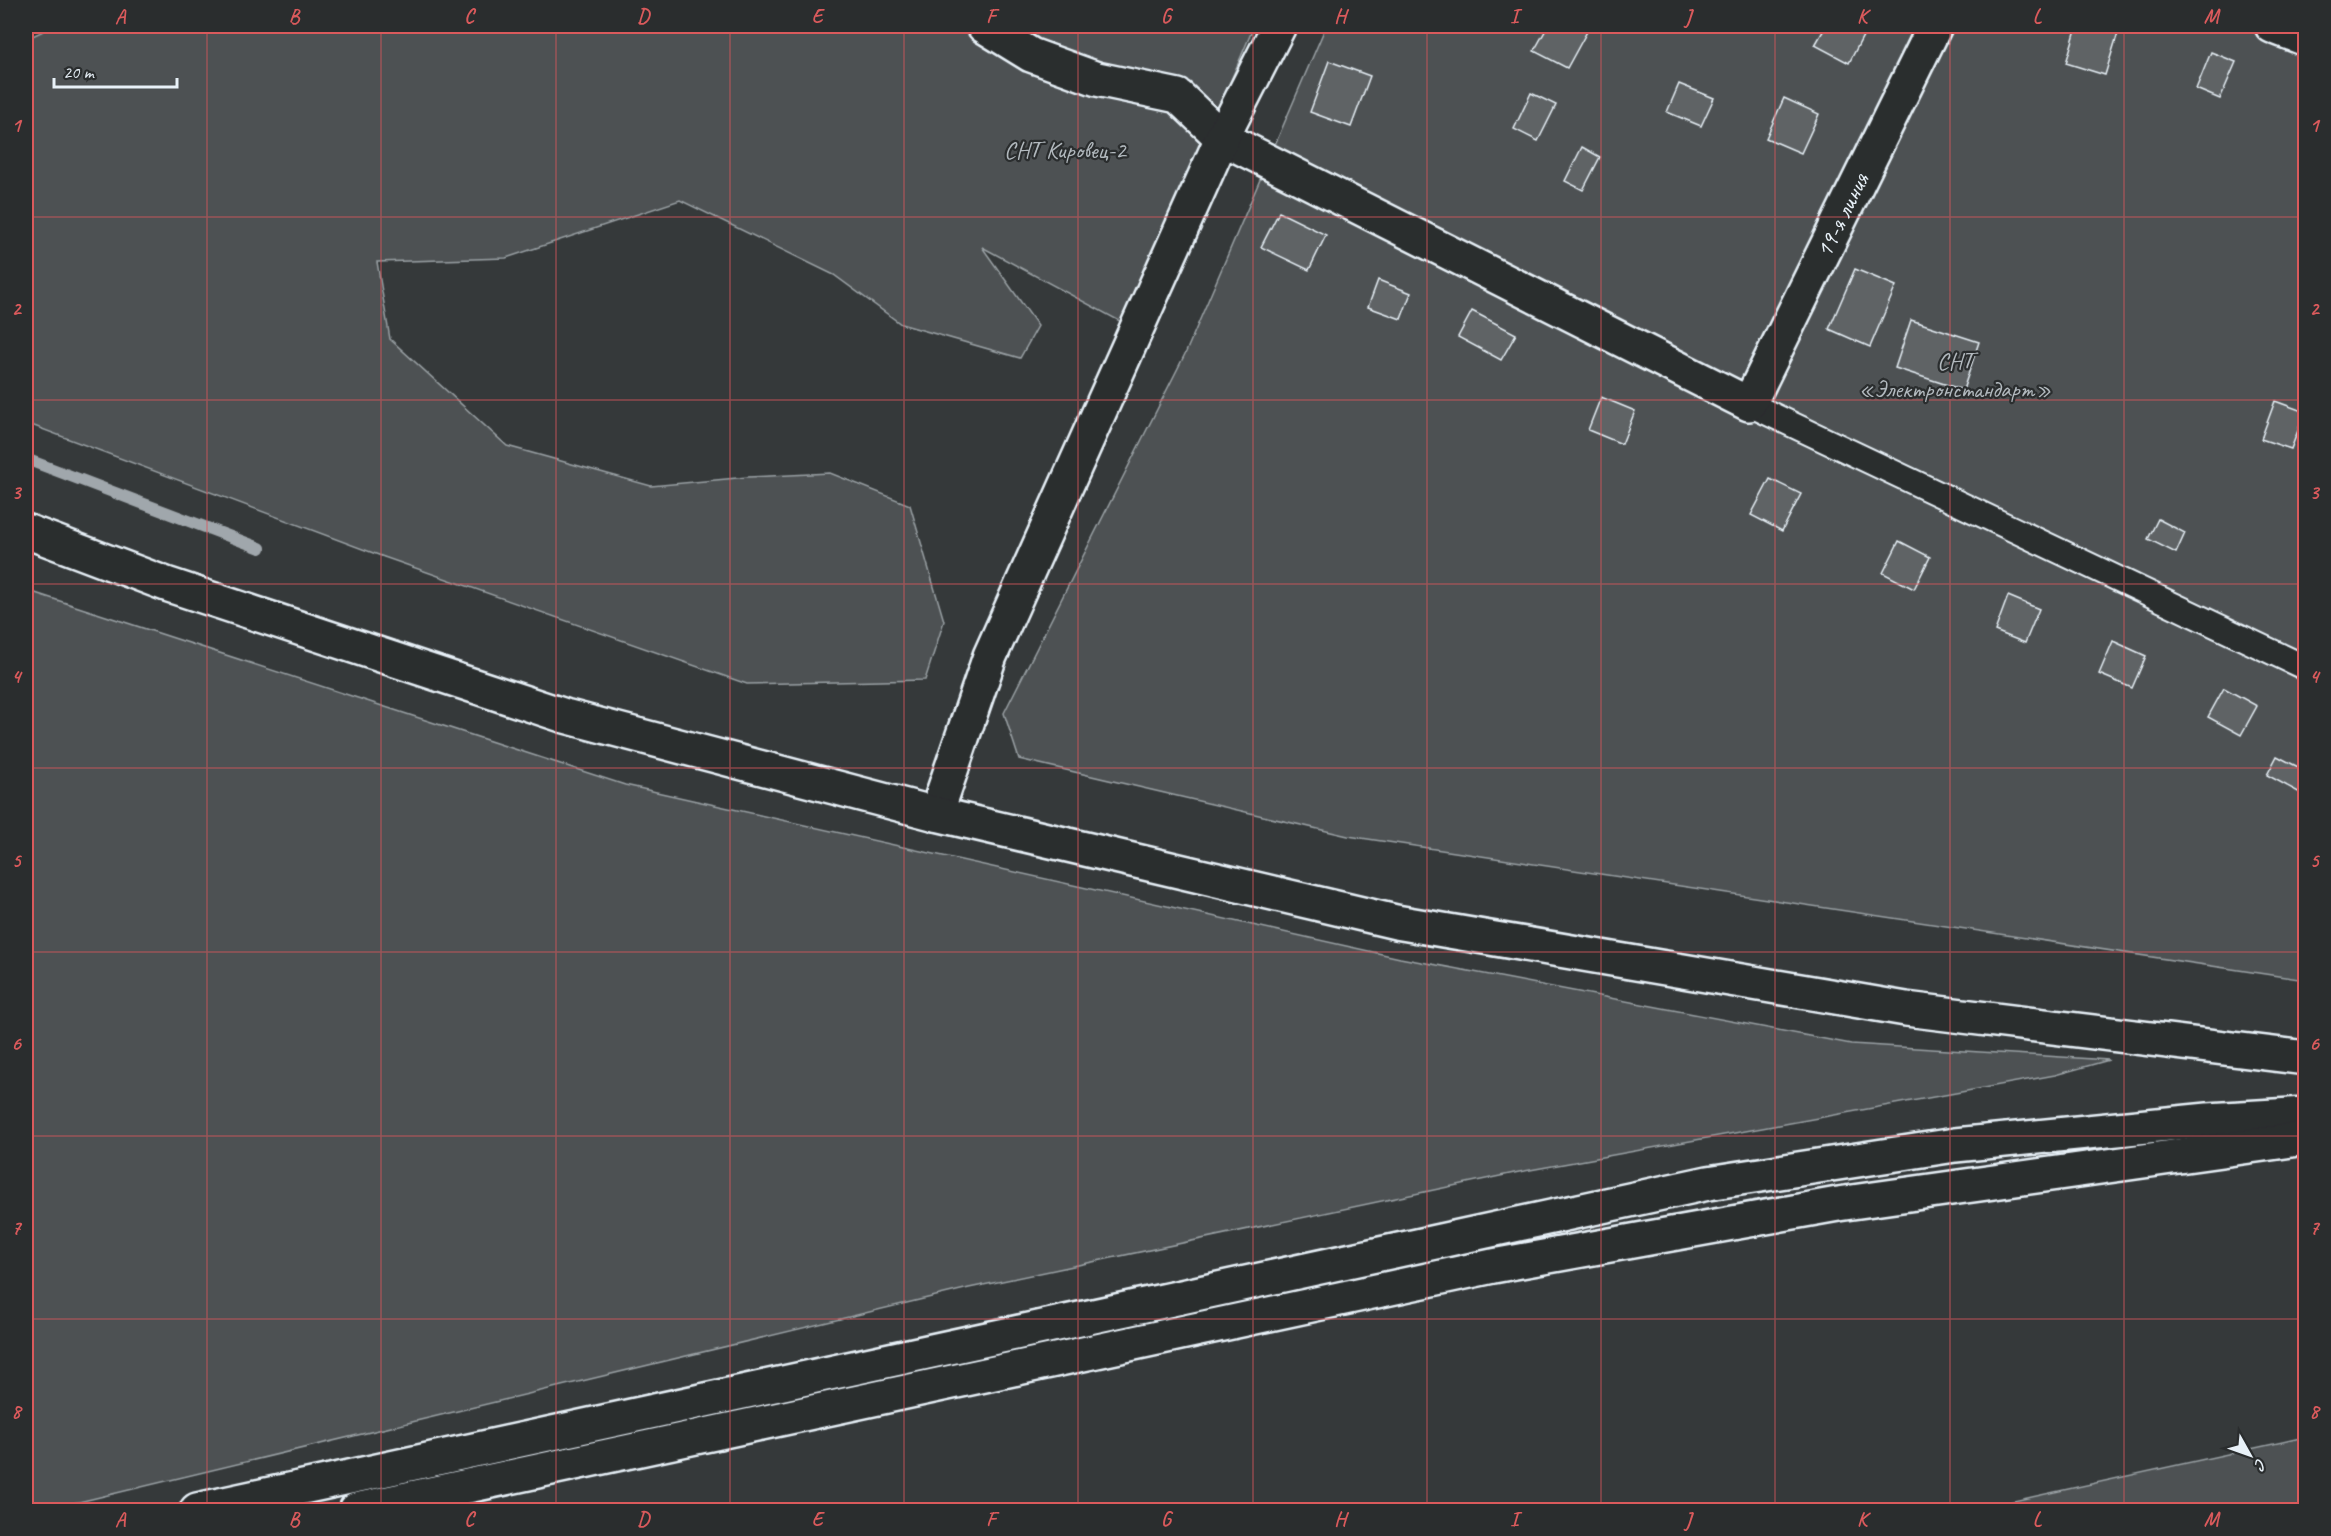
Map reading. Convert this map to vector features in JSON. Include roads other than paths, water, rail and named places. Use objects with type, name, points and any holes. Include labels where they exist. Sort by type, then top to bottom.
[{"type":"main road","points":[[984,26],[1030,55],[1097,79],[1178,96],[1222,138],[1749,404]]},
{"type":"main road","points":[[936,814],[990,656],[1222,138],[1279,26]]},
{"type":"main road","name":"19-я линия","points":[[1749,404],[1935,26]]},
{"type":"main road","points":[[2272,26],[2306,39]]},
{"type":"main road","points":[[26,531],[166,584],[565,716],[936,814],[1396,922],[1906,1009],[2306,1058]]},
{"type":"main road","points":[[197,1510],[1708,1183],[1955,1145],[2208,1120],[2306,1114]]},
{"type":"main road","points":[[356,1510],[1493,1266],[1838,1204],[2306,1138]]},
{"type":"lane","points":[[1749,404],[2306,668]]},
{"type":"waterway","points":[[26,459],[260,548]]},
{"type":"park label","name":"СНТ Кировец-2","points":[[1065,150]]},
{"type":"park label","name":"СНТ «Электронстандарт»","points":[[1955,375]]}]
